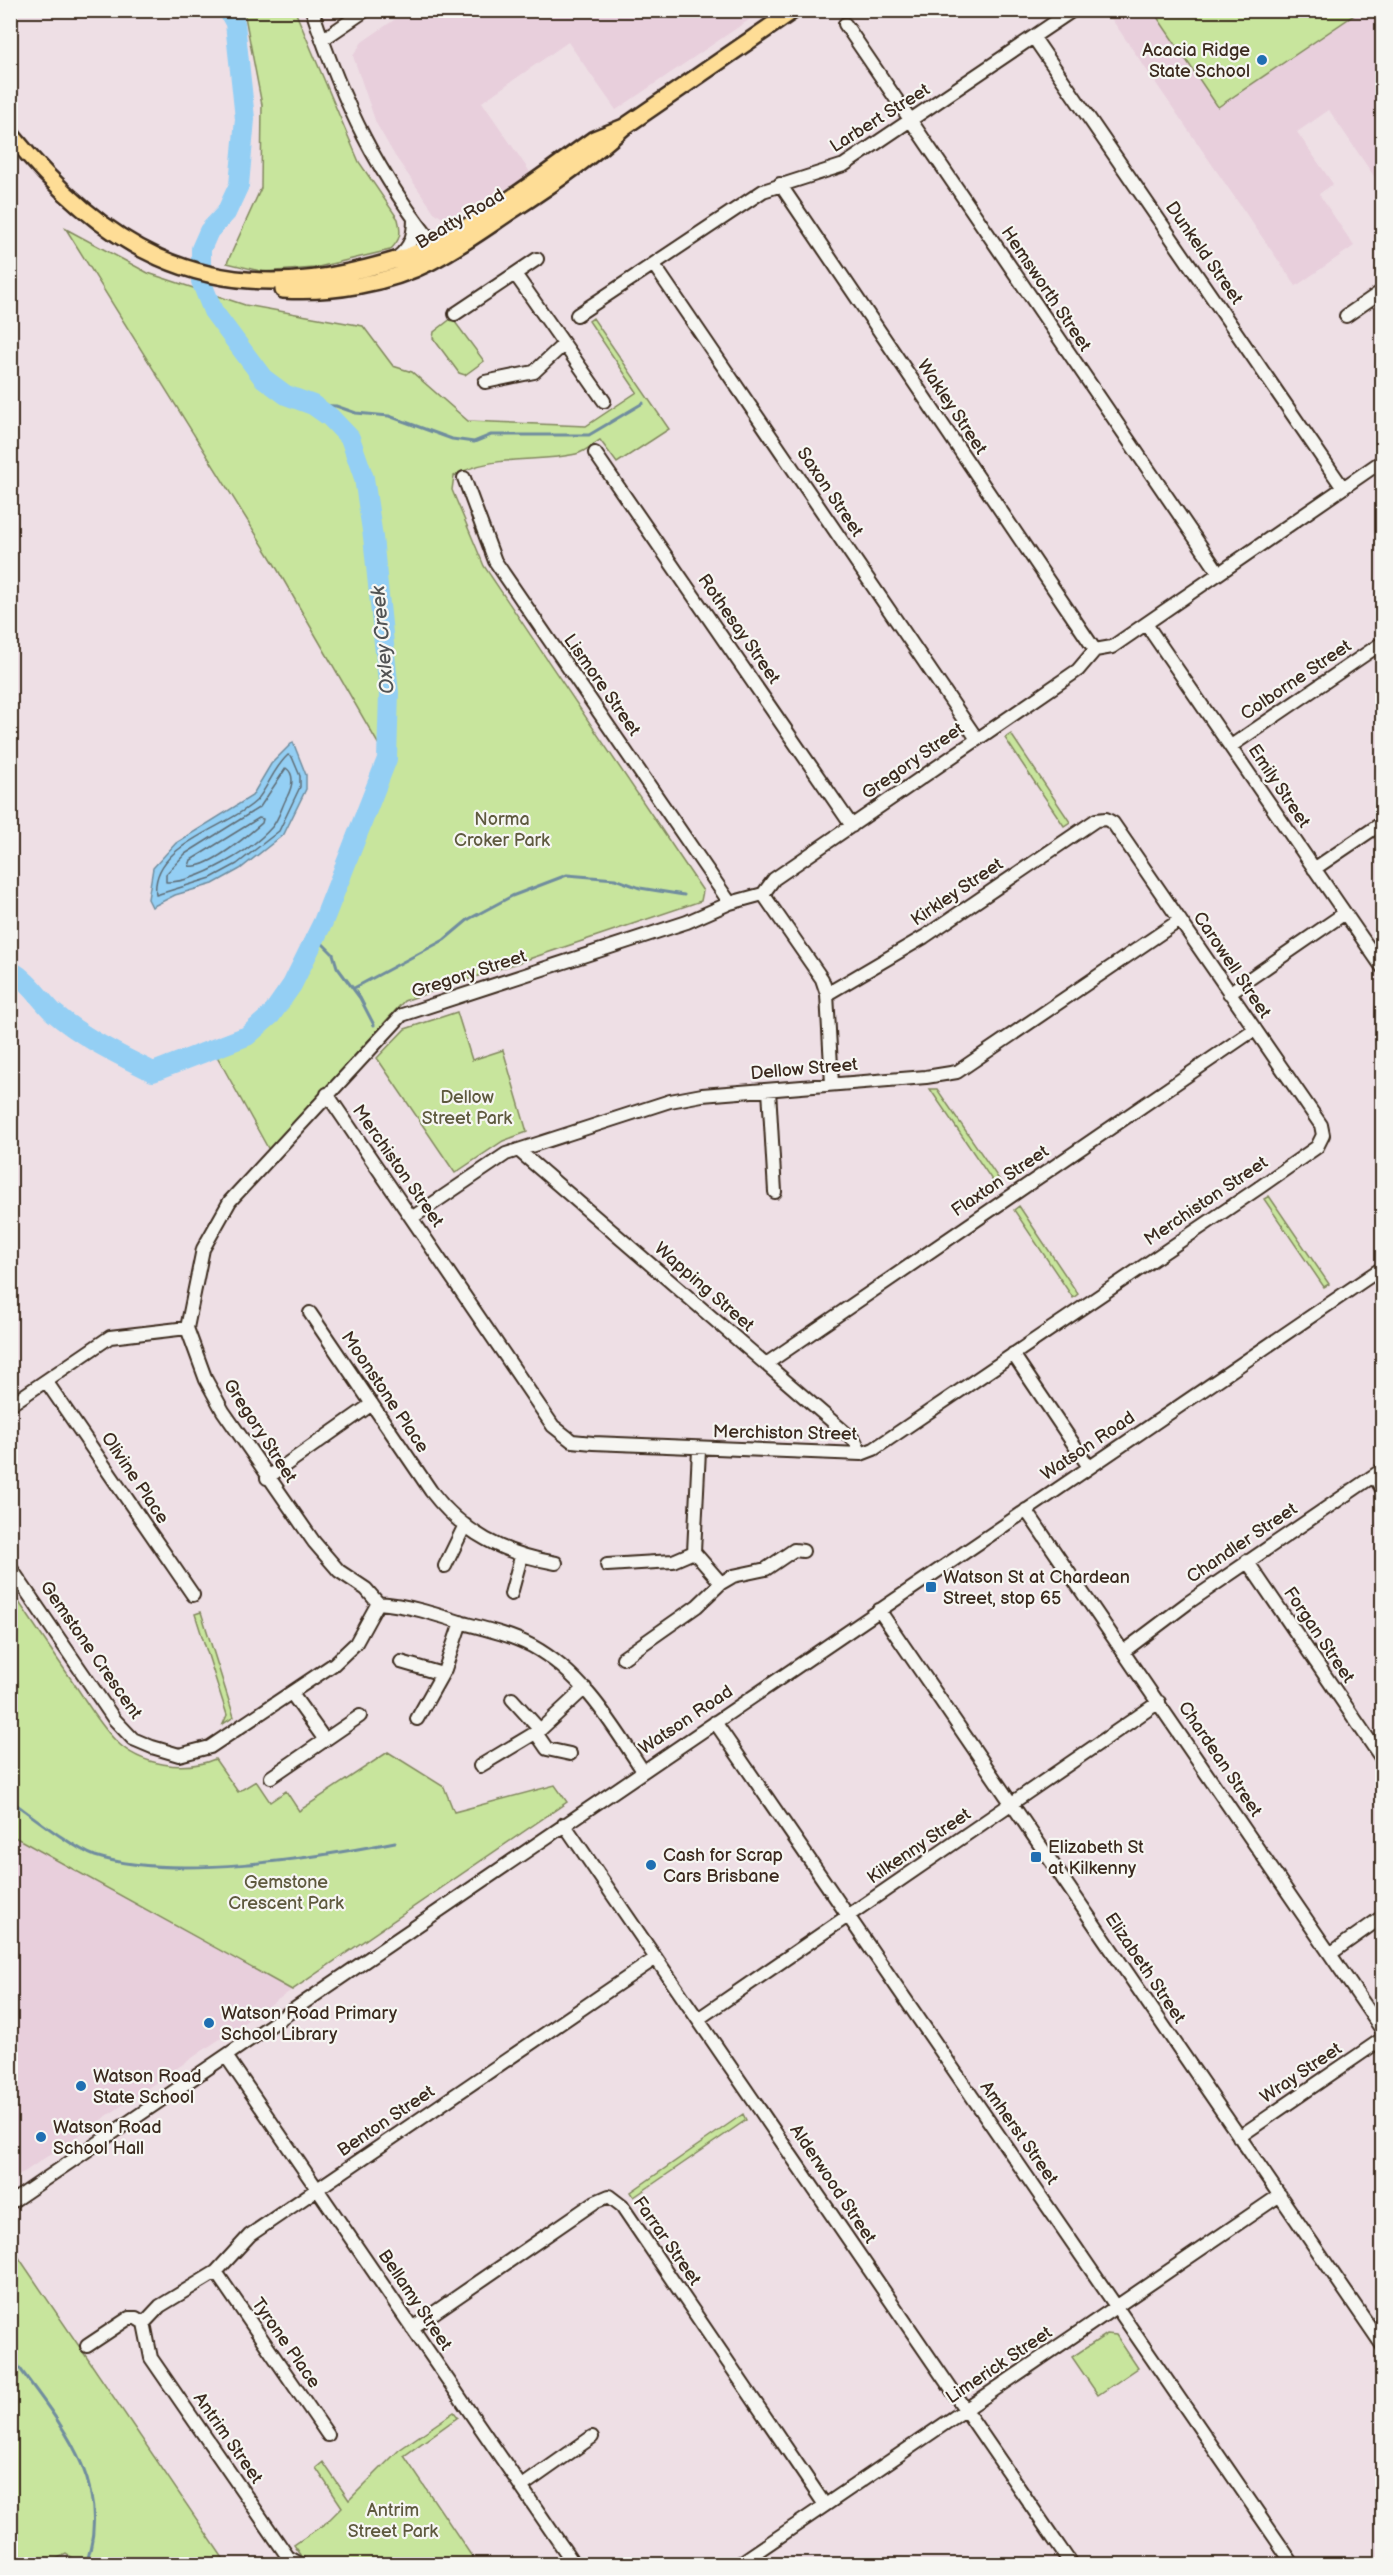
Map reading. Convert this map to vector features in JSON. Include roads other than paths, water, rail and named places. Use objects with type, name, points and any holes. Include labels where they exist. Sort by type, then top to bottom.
[{"type":"main road","name":"Beatty Road","points":[[10,133],[74,203],[124,240],[163,260],[190,271],[250,287],[335,288],[380,280],[439,250],[552,183],[602,147],[624,127],[794,10]]},
{"type":"main road","name":"Beatty Road","points":[[222,278],[290,281],[332,276],[439,250]]},
{"type":"street","points":[[312,10],[357,128],[414,218],[439,250]]},
{"type":"street","points":[[322,40],[366,10]]},
{"type":"street","name":"Larbert Street","points":[[577,315],[763,191],[844,165],[1073,10]]},
{"type":"street","name":"Hemsworth Street","points":[[845,24],[1219,573]]},
{"type":"street","name":"Dunkeld Street","points":[[1034,38],[1343,488]]},
{"type":"street","name":"Wakley Street","points":[[780,184],[1095,650]]},
{"type":"street","points":[[395,260],[408,248],[414,235],[414,218]]},
{"type":"street","points":[[455,314],[537,259]]},
{"type":"street","name":"Saxon Street","points":[[654,265],[977,739]]},
{"type":"street","points":[[514,274],[604,401]]},
{"type":"street","points":[[1346,316],[1383,291]]},
{"type":"street","points":[[485,382],[534,372],[564,344]]},
{"type":"street","name":"Rothesay Street","points":[[595,453],[852,826]]},
{"type":"street","name":"Gregory Street","points":[[378,1603],[366,1589],[339,1570],[314,1542],[267,1478],[223,1411],[206,1380],[187,1328],[203,1249],[230,1201],[402,1015],[687,922],[730,903],[763,894],[774,879],[1078,669],[1095,650],[1112,647],[1343,488],[1382,464]]},
{"type":"street","name":"Lismore Street","points":[[464,477],[495,561],[730,903]]},
{"type":"street","name":"Emily Street","points":[[1146,624],[1383,967]]},
{"type":"street","name":"Colborne Street","points":[[1231,746],[1383,643]]},
{"type":"street","name":"Carowell Street","points":[[1106,819],[1113,823],[1321,1125],[1323,1135]]},
{"type":"street","name":"Kirkley Street","points":[[827,994],[924,937],[1096,820],[1106,819]]},
{"type":"street","points":[[1314,869],[1383,823]]},
{"type":"street","points":[[763,894],[822,979],[827,994],[832,1084]]},
{"type":"street","points":[[1229,993],[1345,913]]},
{"type":"street","name":"Dellow Street","points":[[413,1218],[506,1154],[670,1101],[702,1095],[926,1077],[957,1072],[1180,921]]},
{"type":"street","name":"Flaxton Street","points":[[766,1364],[1255,1029]]},
{"type":"street","points":[[768,1090],[775,1192]]},
{"type":"street","name":"Merchiston Street","points":[[327,1094],[553,1426],[572,1442],[699,1450],[861,1454],[874,1449],[1317,1147],[1323,1135]]},
{"type":"street","name":"Wapping Street","points":[[518,1150],[855,1442],[861,1454]]},
{"type":"street","name":"Watson Road","points":[[10,2203],[1383,1268]]},
{"type":"street","name":"Moonstone Place","points":[[310,1313],[431,1491],[452,1516],[498,1547],[521,1557],[556,1563]]},
{"type":"street","points":[[10,1405],[110,1337],[187,1328]]},
{"type":"street","points":[[1013,1354],[1089,1467]]},
{"type":"street","name":"Olivine Place","points":[[46,1381],[193,1595]]},
{"type":"street","points":[[267,1478],[372,1404]]},
{"type":"street","points":[[699,1450],[694,1552],[721,1583]]},
{"type":"street","points":[[1378,1473],[1383,1489]]},
{"type":"street","name":"Chandler Street","points":[[1124,1651],[1247,1561],[1378,1473]]},
{"type":"street","name":"Chardean Street","points":[[1026,1510],[1160,1702],[1383,2030]]},
{"type":"street","points":[[445,1566],[465,1525]]},
{"type":"street","points":[[622,1658],[697,1606],[721,1583],[733,1576],[766,1569],[794,1550],[803,1551]]},
{"type":"street","points":[[607,1565],[674,1561],[694,1552]]},
{"type":"street","points":[[511,1594],[521,1557]]},
{"type":"street","name":"Forgan Street","points":[[1247,1561],[1383,1760]]},
{"type":"street","name":"Gemstone Crescent","points":[[10,1567],[114,1719],[133,1739],[179,1755],[210,1747],[334,1664],[356,1643],[378,1603]]},
{"type":"street","points":[[378,1603],[401,1605],[531,1645],[561,1665],[585,1688],[643,1771]]},
{"type":"street","name":"Elizabeth Street","points":[[879,1610],[1383,2345]]},
{"type":"street","points":[[417,1719],[442,1674],[461,1622]]},
{"type":"street","points":[[401,1662],[442,1674]]},
{"type":"street","points":[[480,1766],[538,1731],[585,1688]]},
{"type":"street","points":[[292,1694],[325,1740]]},
{"type":"street","points":[[512,1699],[538,1731],[547,1749],[570,1754]]},
{"type":"street","name":"Kilkenny Street","points":[[698,2019],[1160,1702]]},
{"type":"street","points":[[271,1778],[360,1716]]},
{"type":"street","name":"Amherst Street","points":[[715,1722],[1293,2565]]},
{"type":"street","name":"Alderwood Street","points":[[564,1824],[1071,2565]]},
{"type":"street","points":[[1330,1954],[1383,1917]]},
{"type":"street","name":"Benton Street","points":[[144,2323],[160,2306],[216,2272],[250,2235],[656,1958]]},
{"type":"street","name":"Wray Street","points":[[1239,2137],[1383,2039]]},
{"type":"street","name":"Bellamy Street","points":[[226,2056],[574,2565]]},
{"type":"street","name":"Farrar Street","points":[[412,2328],[595,2202],[609,2196],[622,2205],[825,2505]]},
{"type":"street","name":"Limerick Street","points":[[739,2565],[1280,2196]]},
{"type":"street","name":"Tyrone Place","points":[[216,2272],[328,2435]]},
{"type":"street","points":[[87,2346],[129,2318],[136,2318],[144,2323]]},
{"type":"street","name":"Antrim Street","points":[[144,2323],[151,2358],[288,2557],[300,2565]]},
{"type":"street","points":[[521,2487],[592,2437]]},
{"type":"water","points":[[293,742],[306,775],[306,789],[284,834],[240,869],[213,884],[175,895],[152,907],[148,899],[153,868],[176,843],[252,796],[271,764]]},
{"type":"waterway","name":"Oxley Creek","points":[[10,970],[28,984],[53,1012],[76,1030],[153,1072],[247,1036],[271,1015],[292,985],[323,922],[387,759],[389,692],[373,537],[364,478],[350,438],[330,417],[313,405],[286,395],[263,378],[213,311],[201,281],[201,249],[209,231],[226,213],[239,185],[245,119],[235,23],[228,10]]},
{"type":"waterway","points":[[313,405],[336,406],[356,413],[389,416],[452,439],[474,442],[491,435],[589,435],[643,403]]},
{"type":"waterway","points":[[354,988],[444,940],[469,919],[512,896],[567,875],[615,879],[640,888],[684,895]]},
{"type":"waterway","points":[[316,937],[333,954],[337,967],[360,998],[374,1025]]},
{"type":"waterway","points":[[10,1800],[52,1831],[86,1852],[127,1863],[164,1867],[244,1864],[285,1860],[395,1842]]},
{"type":"waterway","points":[[10,2355],[62,2427],[87,2478],[93,2505],[93,2534],[86,2564]]},
{"type":"place","name":"Acacia Ridge State School","points":[[1262,60]]},
{"type":"place","name":"Watson St at Chardean Street, stop 65","points":[[931,1587]]},
{"type":"place","name":"Elizabeth St at Kilkenny","points":[[1036,1857]]},
{"type":"place","name":"Cash for Scrap Cars Brisbane","points":[[651,1865]]},
{"type":"place","name":"Watson Road Primary School Library","points":[[209,2023]]},
{"type":"place","name":"Watson Road State School","points":[[81,2086]]},
{"type":"place","name":"Watson Road School Hall","points":[[41,2137]]},
{"type":"park label","name":"Norma Croker Park","points":[[502,829]]},
{"type":"park label","name":"Dellow Street Park","points":[[467,1107]]},
{"type":"park label","name":"Gemstone Crescent Park","points":[[286,1892]]},
{"type":"park label","name":"Antrim Street Park","points":[[393,2520]]}]
